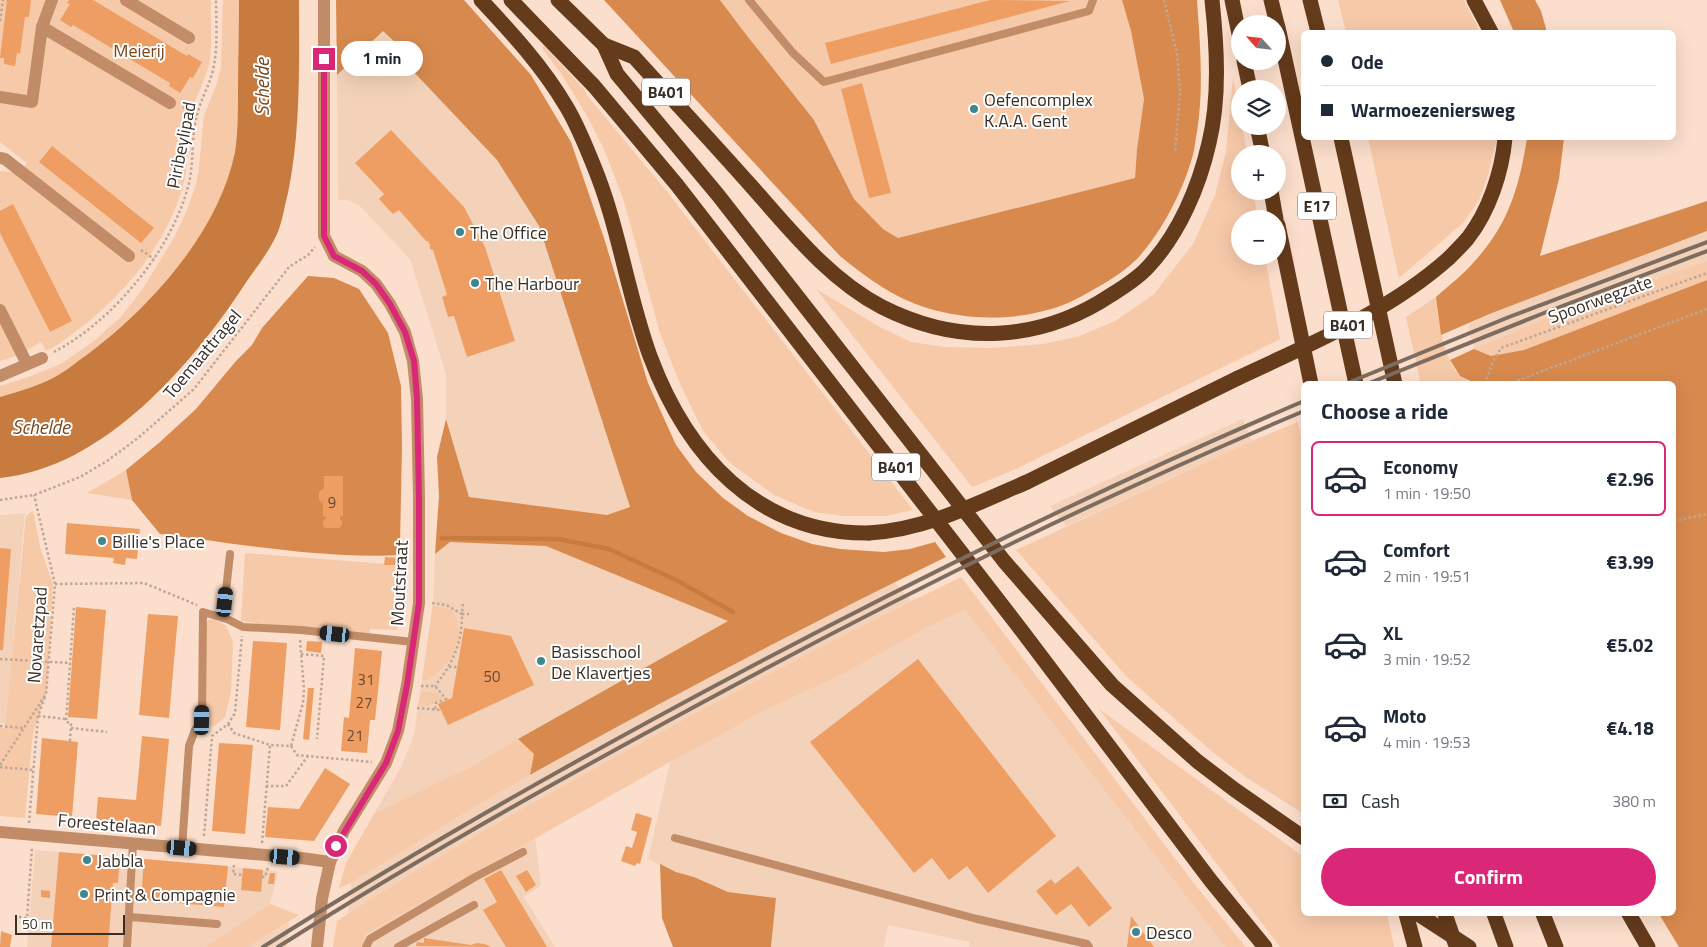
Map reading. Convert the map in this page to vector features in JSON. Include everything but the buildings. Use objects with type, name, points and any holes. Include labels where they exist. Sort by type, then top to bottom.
[{"type":"highway","name":"B401","points":[[482,0],[522,44],[545,74],[580,132],[606,196],[650,356],[678,415],[693,441],[712,464],[744,493],[796,522],[845,533],[894,530],[941,518],[1027,482],[1377,310],[1431,275],[1468,238],[1488,202],[1495,184],[1505,140]]},
{"type":"highway","name":"B401","points":[[511,0],[594,86],[677,185],[1022,631],[1211,880],[1265,947]]},
{"type":"highway","name":"B401","points":[[558,0],[604,46],[617,74],[718,195],[1004,561],[1112,685],[1197,761],[1301,836]]},
{"type":"highway","name":"B401","points":[[604,46],[634,58],[821,262],[850,287],[882,307],[921,322],[953,331],[982,334],[1025,332],[1060,322],[1095,306],[1123,288],[1148,268],[1169,241],[1184,214],[1209,144],[1215,105],[1216,61],[1212,0]]},
{"type":"highway","points":[[1232,0],[1235,15]]},
{"type":"highway","name":"E17","points":[[1272,0],[1275,15]]},
{"type":"highway","points":[[1310,0],[1318,30]]},
{"type":"highway","points":[[1474,0],[1490,30]]},
{"type":"highway","name":"E17","points":[[1286,67],[1301,135]]},
{"type":"highway","name":"E17","points":[[1302,140],[1355,381]]},
{"type":"highway","name":"E17","points":[[1341,140],[1395,381]]},
{"type":"highway","name":"E17","points":[[1286,264],[1310,381]]},
{"type":"highway","points":[[1407,916],[1415,947]]},
{"type":"highway","points":[[1421,916],[1469,947]]},
{"type":"highway","points":[[1446,916],[1457,947]]},
{"type":"highway","points":[[1495,916],[1506,947]]},
{"type":"highway","points":[[1544,916],[1556,947]]},
{"type":"highway","points":[[1630,916],[1648,947]]},
{"type":"street","points":[[0,97],[32,102],[42,27],[52,0]]},
{"type":"street","points":[[126,0],[189,38]]},
{"type":"street","points":[[324,0],[324,236]]},
{"type":"street","points":[[42,27],[170,103]]},
{"type":"street","points":[[0,158],[5,159],[129,256]]},
{"type":"street","name":"Moutstraat","points":[[317,947],[322,899],[330,862],[344,831],[392,750],[407,685],[419,600],[417,398],[414,361],[405,332],[390,304],[376,284],[362,271],[334,256],[324,236]]},
{"type":"street","points":[[0,310],[27,364]]},
{"type":"street","points":[[0,376],[42,358]]},
{"type":"street","name":"Foreestelaan","points":[[0,832],[30,840],[133,843],[330,862]]},
{"type":"lane","points":[[749,0],[793,53],[824,82],[1089,11],[1093,0]]},
{"type":"lane","points":[[223,618],[230,554]]},
{"type":"lane","points":[[182,848],[189,746],[195,730],[202,720],[204,612],[243,627],[301,630],[413,642]]},
{"type":"lane","points":[[675,838],[977,919],[1087,944],[1089,947]]},
{"type":"lane","points":[[127,947],[133,843]]},
{"type":"lane","points":[[366,947],[370,938],[475,877],[523,852]]},
{"type":"lane","points":[[398,947],[474,906]]},
{"type":"lane","points":[[130,917],[217,924]]},
{"type":"path","points":[[0,21],[3,0]]},
{"type":"path","name":"Piribeylipad","points":[[42,358],[68,343],[112,309],[154,259],[176,218],[189,184],[197,116],[214,66],[216,0]]},
{"type":"path","points":[[1164,0],[1177,53],[1180,90],[1175,153]]},
{"type":"path","name":"Toemaattragel","points":[[0,500],[34,495],[80,477],[107,461],[170,412],[194,389],[289,267],[308,255],[324,236]]},
{"type":"path","name":"Spoorwegzate","points":[[1486,381],[1493,361],[1501,348],[1707,273]]},
{"type":"path","points":[[1516,381],[1707,309]]},
{"type":"path","name":"Novaretzpad","points":[[0,766],[46,694],[50,663],[55,584],[34,495]]},
{"type":"path","points":[[1676,521],[1707,514]]},
{"type":"path","points":[[55,584],[144,583],[199,606],[204,612]]},
{"type":"path","points":[[419,600],[446,605],[462,614],[469,614]]},
{"type":"path","points":[[435,686],[454,660],[459,648],[463,604]]},
{"type":"path","points":[[70,741],[71,723],[66,722],[66,719],[74,607]]},
{"type":"path","points":[[203,850],[212,736],[228,724],[235,713],[243,627]]},
{"type":"path","points":[[301,630],[303,703],[291,746],[297,755],[367,761]]},
{"type":"path","points":[[301,654],[324,656],[317,739]]},
{"type":"path","points":[[0,659],[70,663]]},
{"type":"path","points":[[449,667],[457,667]]},
{"type":"path","points":[[407,685],[435,686],[447,699],[436,703],[434,709]]},
{"type":"path","points":[[19,917],[27,918],[33,770],[38,716],[46,694]]},
{"type":"path","points":[[403,706],[441,710]]},
{"type":"path","points":[[38,716],[66,719]]},
{"type":"path","points":[[228,724],[234,733],[270,745],[291,746]]},
{"type":"path","points":[[0,726],[24,728]]},
{"type":"path","points":[[71,728],[107,732]]},
{"type":"path","points":[[261,854],[270,745]]},
{"type":"path","points":[[266,786],[286,786],[308,756]]},
{"type":"path","points":[[0,766],[33,770]]},
{"type":"path","points":[[234,865],[233,874],[242,875]]},
{"type":"shaded area","points":[[336,0],[464,0],[531,75],[571,142],[604,238],[648,383],[676,445],[696,472],[723,498],[748,516],[781,533],[812,544],[840,549],[884,552],[910,549],[935,542],[946,557],[736,663],[530,775],[534,754],[518,739],[728,621],[546,546],[450,542],[435,554],[439,496],[437,457],[446,419],[469,497],[607,515],[630,507],[539,226],[497,160],[393,50],[397,44],[383,31],[337,75]]},
{"type":"shaded area","points":[[604,0],[720,0],[814,120],[854,199],[883,229],[898,238],[1135,178],[1144,99],[1131,31],[1122,0],[1197,0],[1201,82],[1199,115],[1193,155],[1177,198],[1155,236],[1138,258],[1109,281],[1057,307],[1020,316],[989,318],[942,312],[915,304],[892,293],[840,256]]},
{"type":"shaded area","points":[[1500,0],[1535,0],[1541,11],[1546,30],[1513,30]]},
{"type":"shaded area","points":[[382,30],[398,45],[393,50],[497,160],[539,226],[630,507],[607,515],[469,497],[446,419],[446,374],[410,259],[359,205],[347,200],[338,200],[337,75]]},
{"type":"shaded area","points":[[1527,140],[1564,140],[1559,179],[1540,256],[1707,201],[1707,231],[1492,313],[1441,335],[1436,297],[1469,268],[1496,234],[1510,205],[1520,173]]},
{"type":"shaded area","points":[[1707,231],[1707,261],[1628,289],[1474,349],[1468,325],[1492,313]]},
{"type":"shaded area","points":[[308,276],[334,278],[359,289],[388,333],[401,386],[400,544],[402,555],[372,556],[311,553],[160,534],[132,500],[126,470],[196,409],[236,361],[252,345],[262,328]]},
{"type":"shaded area","points":[[1707,280],[1707,947],[1679,947],[1660,916],[1676,916],[1676,381],[1471,381],[1460,376],[1450,360],[1474,349],[1491,356],[1524,350]]},
{"type":"shaded area","points":[[1243,419],[1252,441],[1066,526],[1050,506]]},
{"type":"shaded area","points":[[25,513],[6,724],[0,723],[0,515]]},
{"type":"shaded area","name":"Basisschool De Klavertjes","points":[[450,542],[546,546],[729,621],[449,778],[374,814],[401,767],[414,735],[433,603],[435,554]]},
{"type":"shaded area","points":[[895,582],[911,601],[567,784],[465,842],[348,914],[351,883],[483,802],[734,663]]},
{"type":"shaded area","points":[[965,610],[1225,947],[969,947],[970,942],[888,925],[884,947],[771,947],[776,898],[728,892],[648,859],[670,762],[757,714],[843,674],[930,626]]},
{"type":"shaded area","points":[[535,838],[541,885],[524,897],[555,947],[361,947],[366,934]]},
{"type":"shaded area","points":[[35,850],[278,872],[270,904],[205,947],[27,947]]},
{"type":"shaded area","points":[[660,864],[728,892],[776,898],[771,947],[673,947],[662,918]]},
{"type":"shaded area","points":[[289,922],[287,947],[248,947]]},
{"type":"green space","name":"Meierij","points":[[0,0],[211,0],[211,40],[209,64],[191,114],[184,182],[177,205],[155,248],[141,268],[108,304],[90,321],[56,346],[46,351],[41,342],[16,356],[0,361],[0,171],[12,172],[17,175],[27,163],[0,142]]},
{"type":"green space","points":[[223,0],[239,0],[238,122],[235,152],[227,181],[214,210],[198,238],[179,265],[158,290],[112,335],[64,372],[31,387],[0,397],[0,386],[61,364],[94,341],[121,317],[142,290],[174,238],[196,185],[204,116],[217,83],[221,66]]},
{"type":"green space","name":"Oefencomplex K.A.A. Gent","points":[[720,0],[1122,0],[1131,31],[1144,99],[1135,178],[898,238],[883,229],[854,199],[814,120]]},
{"type":"green space","points":[[1338,0],[1464,0],[1479,30],[1346,30]]},
{"type":"green space","points":[[544,46],[584,89],[586,94],[668,193],[913,510],[885,516],[844,516],[814,512],[774,495],[730,463],[703,431],[680,384],[660,333],[623,198],[603,147],[586,114],[560,72],[542,48]]},
{"type":"green space","points":[[1231,98],[1231,135],[1244,135],[1245,145],[1231,145],[1231,200],[1255,200],[1256,210],[1231,210],[1231,265],[1267,265],[1280,339],[1016,469],[972,487],[816,289],[880,327],[911,342],[944,347],[992,348],[1044,344],[1080,336],[1117,320],[1154,294],[1193,244],[1215,195],[1226,152]]},
{"type":"green space","points":[[1368,140],[1497,140],[1488,175],[1479,200],[1464,222],[1399,278]]},
{"type":"green space","points":[[1707,261],[1707,280],[1524,350],[1491,356],[1474,349],[1561,313]]},
{"type":"green space","points":[[1436,297],[1442,338],[1449,358],[1459,375],[1470,381],[1420,381],[1406,317]]},
{"type":"green space","points":[[1298,422],[1301,438],[1301,812],[1247,778],[1210,750],[1127,677],[1016,550],[1252,441]]},
{"type":"green space","points":[[126,470],[132,500],[87,493]]},
{"type":"green space","points":[[33,511],[41,551],[53,584],[47,691],[33,732],[25,818],[0,816],[0,728],[5,728],[26,516]]},
{"type":"green space","points":[[245,553],[399,565],[397,630],[370,629],[369,637],[241,621]]},
{"type":"green space","points":[[961,577],[1199,890],[1246,947],[1225,947],[965,610],[930,626],[843,674],[757,714],[670,762],[366,934],[361,947],[333,947],[337,921],[450,851],[565,785],[722,699]]},
{"type":"green space","points":[[433,605],[452,610],[458,626],[459,637],[450,660],[425,681],[422,680]]},
{"type":"green space","points":[[214,619],[226,626],[233,642],[231,692],[225,717],[213,727],[206,722],[206,625],[208,620]]},
{"type":"green space","points":[[421,691],[436,693],[443,698],[428,706],[418,706]]},
{"type":"green space","points":[[1099,709],[1301,855],[1301,916],[1387,916],[1394,947],[1280,947]]},
{"type":"green space","points":[[518,739],[534,754],[530,775],[351,883],[339,888],[346,863],[374,814],[468,768]]},
{"type":"green space","points":[[270,904],[299,915],[248,947],[205,947]]},
{"type":"water","name":"Schelde","points":[[239,0],[299,0],[298,97],[295,145],[282,220],[269,250],[200,345],[173,377],[142,407],[110,433],[75,455],[38,470],[0,478],[0,397],[31,387],[64,372],[112,335],[158,290],[179,265],[198,238],[214,210],[227,181],[236,145]]},
{"type":"waterway","points":[[442,538],[558,539],[609,549],[678,581],[733,612]]},
{"type":"railway","points":[[1352,381],[1509,317],[1707,242]]},
{"type":"railway","points":[[1374,381],[1544,313],[1707,251]]},
{"type":"railway","points":[[263,947],[380,875],[498,806],[678,705],[948,565],[1160,464],[1301,402]]},
{"type":"railway","points":[[278,947],[394,876],[511,808],[629,742],[816,642],[953,572],[1092,505],[1301,412]]},
{"type":"place","name":"Oefencomplex K.A.A. Gent","points":[[974,109]]},
{"type":"place","name":"The Office","points":[[460,232]]},
{"type":"place","name":"The Harbour","points":[[475,283]]},
{"type":"place","name":"Billie's Place","points":[[102,541]]},
{"type":"place","name":"Basisschool De Klavertjes","points":[[541,661]]},
{"type":"place","name":"Jabbla","points":[[87,860]]},
{"type":"place","name":"Print & Compagnie","points":[[84,894]]},
{"type":"place","name":"Desco","points":[[1136,932]]},
{"type":"route","points":[[324,59],[324,236],[334,256],[362,271],[376,284],[390,304],[405,332],[414,361],[417,398],[419,498],[419,603],[398,731],[386,763],[336,846]]}]
